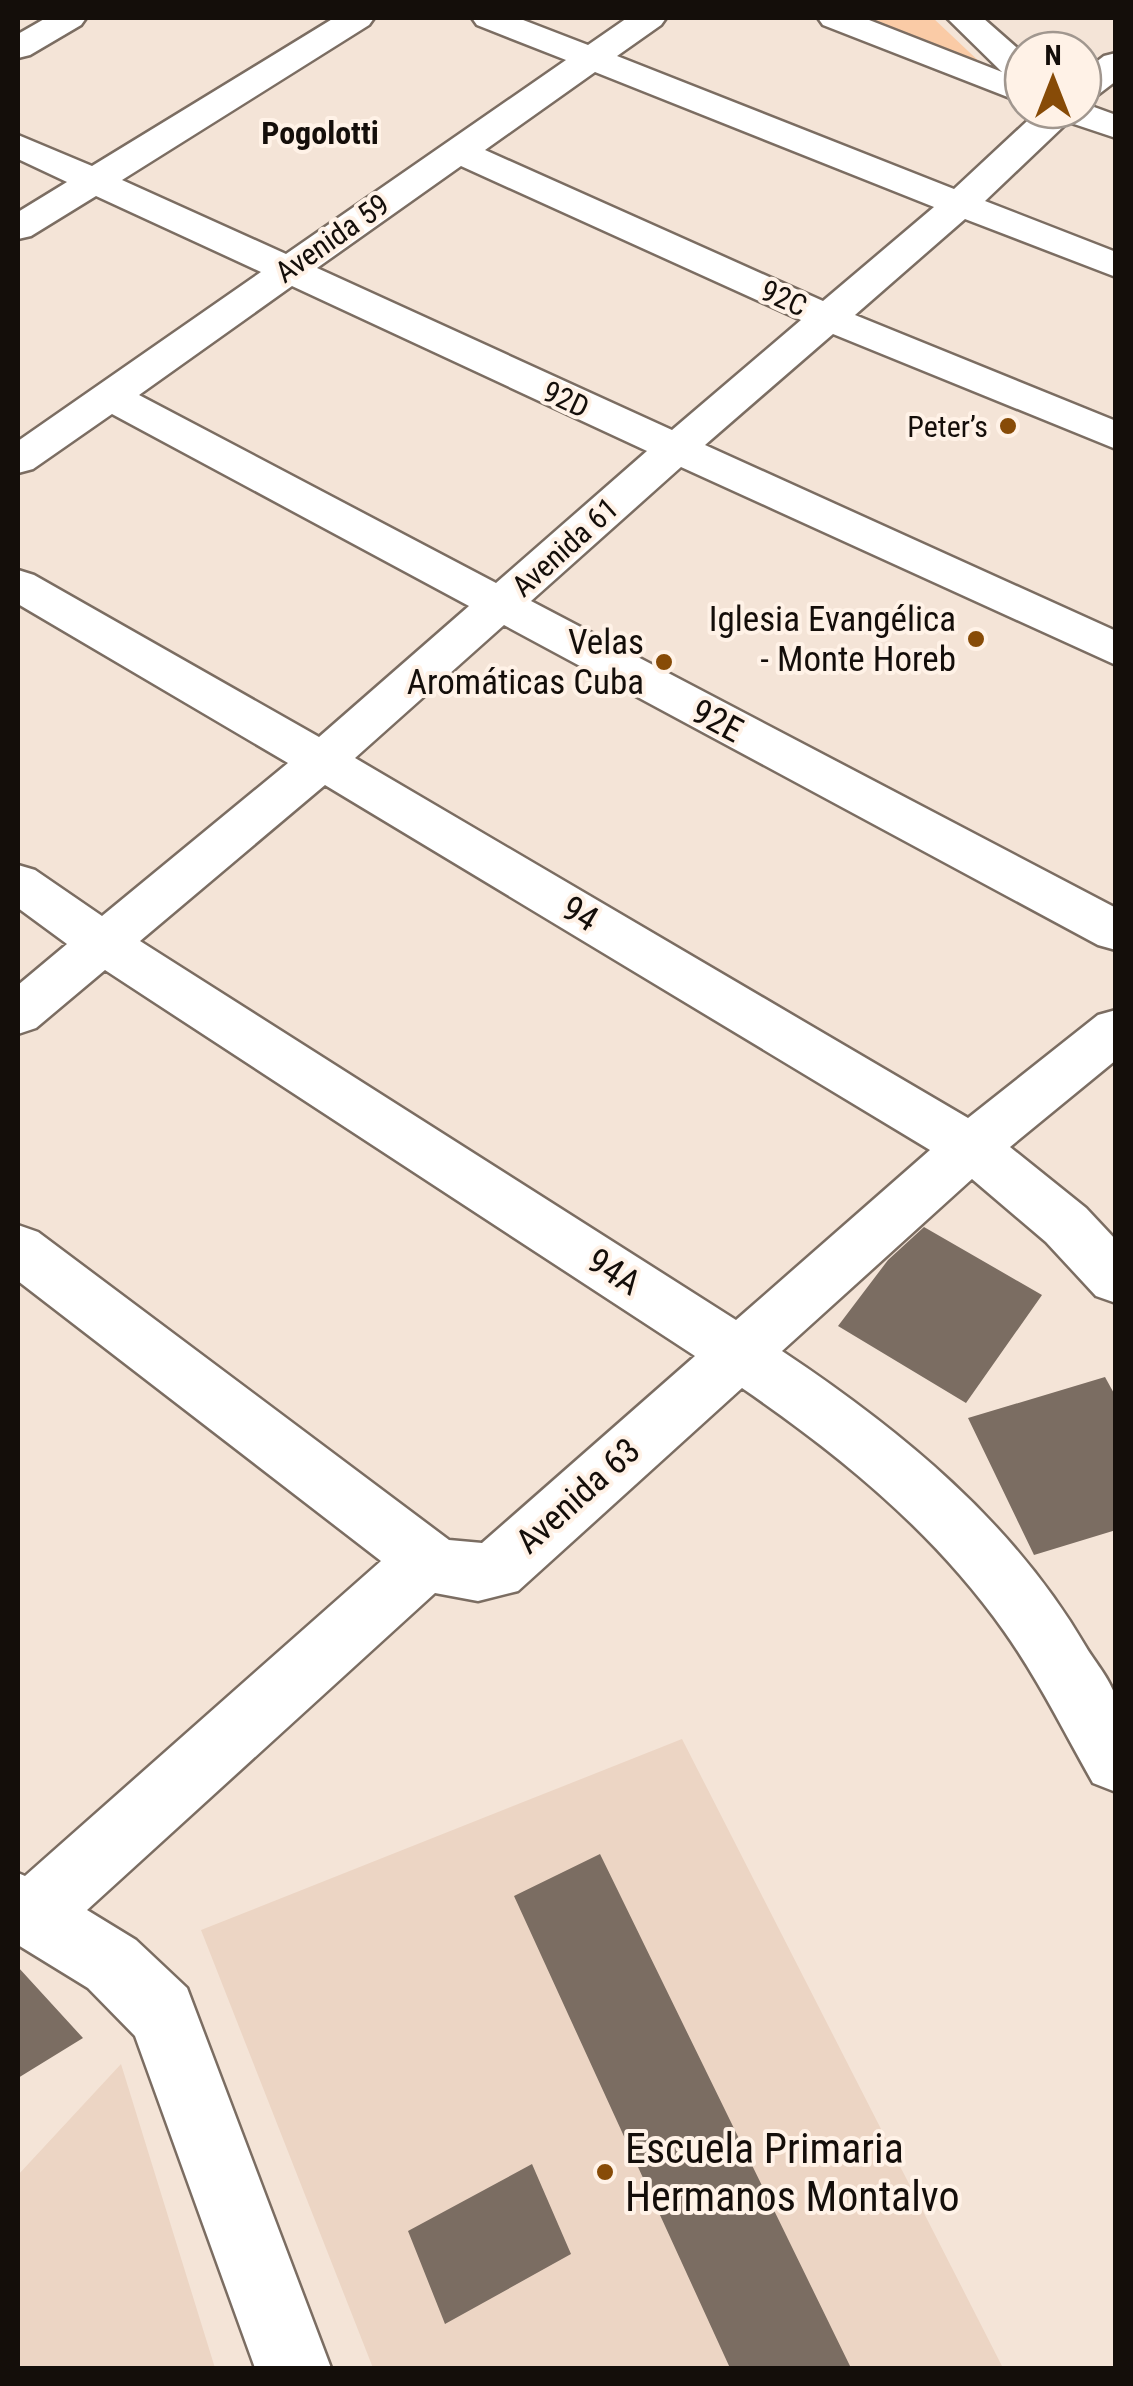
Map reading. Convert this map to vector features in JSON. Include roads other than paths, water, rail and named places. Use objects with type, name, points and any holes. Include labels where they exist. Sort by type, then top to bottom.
[{"type":"street","points":[[18,48],[69,18]]},
{"type":"street","points":[[18,228],[357,18]]},
{"type":"street","points":[[489,18],[1116,266]]},
{"type":"street","name":"Avenida 59","points":[[18,460],[649,18]]},
{"type":"street","points":[[835,18],[1003,84]]},
{"type":"street","points":[[964,18],[1003,54]]},
{"type":"street","name":"Avenida 61","points":[[18,1014],[100,941],[322,761],[960,204],[1039,130]]},
{"type":"street","name":"92D","points":[[18,146],[1116,650]]},
{"type":"street","name":"92C","points":[[457,151],[829,318],[1116,436]]},
{"type":"street","name":"92E","points":[[108,395],[1116,931]]},
{"type":"street","name":"94","points":[[18,586],[322,761],[971,1147],[1066,1225],[1116,1279]]},
{"type":"street","name":"94A","points":[[18,883],[100,941],[738,1353],[822,1409],[896,1466],[961,1528],[1028,1612],[1116,1760]]},
{"type":"street","name":"Avenida 63","points":[[427,1560],[447,1570],[474,1574],[496,1570],[971,1147],[1116,1030]]},
{"type":"street","points":[[18,1249],[427,1560],[25,1911],[112,1964],[162,2014],[293,2368]]},
{"type":"place","name":"Peter’s","points":[[1008,426]]},
{"type":"place","name":"Iglesia Evangélica - Monte Horeb","points":[[976,639]]},
{"type":"place","name":"Velas Aromáticas Cuba","points":[[664,662]]},
{"type":"place","name":"Escuela Primaria Hermanos Montalvo","points":[[605,2172]]},
{"type":"district","name":"Pogolotti","points":[[320,133]]}]
